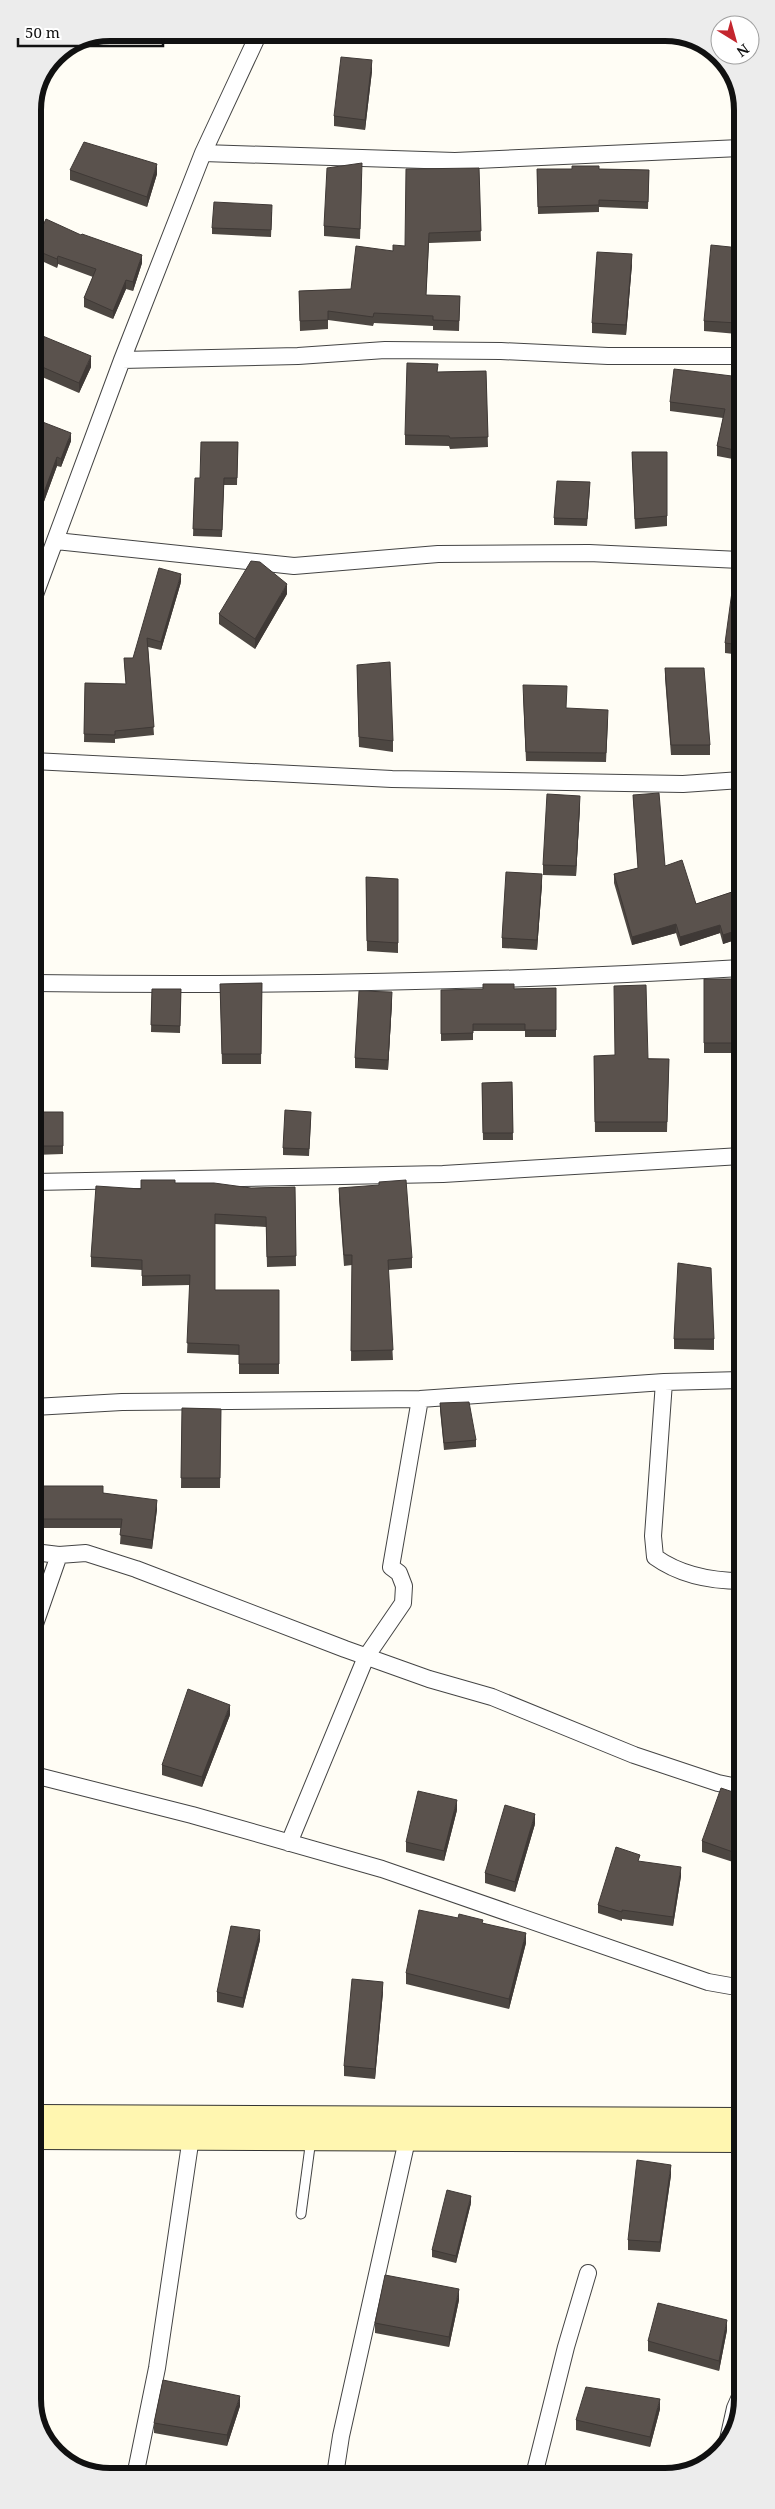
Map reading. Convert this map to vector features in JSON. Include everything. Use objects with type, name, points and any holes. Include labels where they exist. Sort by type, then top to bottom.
[{"type":"street","points":[[41,579],[122,360],[203,153],[255,41]]},
{"type":"street","points":[[203,153],[455,162],[734,148]]},
{"type":"street","points":[[122,360],[298,356],[385,350],[501,351],[608,356],[734,356]]},
{"type":"street","points":[[56,541],[294,566],[438,554],[588,554],[734,560]]},
{"type":"street","points":[[41,761],[392,779],[683,784],[734,780]]},
{"type":"street","points":[[41,983],[385,984],[609,976],[734,968]]},
{"type":"street","points":[[41,1182],[443,1174],[734,1156]]},
{"type":"street","points":[[41,1407],[122,1402],[420,1399],[664,1382],[734,1380]]},
{"type":"street","points":[[664,1382],[653,1536],[655,1557],[670,1568],[692,1575],[734,1580]]},
{"type":"street","points":[[289,1843],[366,1657],[403,1603],[404,1586],[399,1574],[391,1567],[420,1399]]},
{"type":"street","points":[[41,1553],[59,1555],[86,1553],[136,1569],[366,1657],[429,1679],[492,1697],[634,1755],[718,1783],[734,1786]]},
{"type":"street","points":[[41,1607],[59,1555]]},
{"type":"street","points":[[41,1777],[382,1869],[708,1982],[734,1987]]},
{"type":"street","points":[[41,2117],[734,2120]]},
{"type":"street","points":[[41,2137],[734,2140]]},
{"type":"street","points":[[137,2468],[157,2368],[191,2137]]},
{"type":"street","points":[[336,2468],[341,2436],[408,2140]]},
{"type":"street","points":[[536,2468],[566,2347],[588,2272]]},
{"type":"lane","points":[[301,2214],[311,2138]]},
{"type":"building","points":[[341,57],[372,60],[365,120],[334,116]]},
{"type":"building","points":[[84,142],[157,164],[147,197],[70,170]]},
{"type":"building","points":[[362,163],[360,229],[324,226],[327,168]]},
{"type":"building","points":[[572,166],[599,166],[599,169],[649,170],[648,202],[599,200],[599,205],[538,207],[537,169],[572,169]]},
{"type":"building","points":[[479,168],[481,231],[429,233],[426,295],[460,296],[459,321],[433,320],[433,316],[374,313],[373,317],[328,311],[328,320],[300,321],[299,291],[351,289],[356,246],[393,251],[393,245],[405,246],[406,169]]},
{"type":"building","points":[[214,202],[272,205],[271,230],[212,228]]},
{"type":"building","points":[[46,219],[81,235],[142,255],[133,282],[126,280],[113,311],[84,298],[96,269],[58,256],[57,259],[41,252],[41,229]]},
{"type":"building","points":[[711,245],[734,247],[734,323],[704,321]]},
{"type":"building","points":[[597,252],[632,254],[626,325],[592,323]]},
{"type":"building","points":[[41,335],[91,356],[79,383],[41,366]]},
{"type":"building","points":[[407,363],[438,364],[437,372],[486,371],[488,437],[450,438],[449,436],[405,435]]},
{"type":"building","points":[[674,369],[732,376],[734,370],[734,450],[717,446],[725,409],[670,402]]},
{"type":"building","points":[[41,421],[71,433],[61,459],[57,457],[41,501]]},
{"type":"building","points":[[201,442],[238,442],[237,478],[224,478],[222,530],[193,529],[195,478],[200,478]]},
{"type":"building","points":[[632,452],[667,452],[667,516],[635,519]]},
{"type":"building","points":[[557,481],[590,482],[587,519],[554,518]]},
{"type":"building","points":[[251,561],[260,562],[287,584],[255,639],[219,614]]},
{"type":"building","points":[[159,568],[181,574],[161,642],[147,638],[154,727],[115,731],[115,735],[84,734],[85,683],[126,684],[124,658],[133,658]]},
{"type":"building","points":[[734,577],[734,644],[725,643]]},
{"type":"building","points":[[390,662],[393,741],[359,737],[357,665]]},
{"type":"building","points":[[665,668],[704,668],[710,745],[671,745]]},
{"type":"building","points":[[734,678],[734,718],[733,718]]},
{"type":"building","points":[[523,685],[567,686],[566,708],[608,710],[606,753],[526,752]]},
{"type":"building","points":[[659,793],[665,866],[682,860],[696,904],[734,891],[734,931],[723,935],[720,925],[680,937],[676,924],[632,937],[614,874],[638,868],[633,795]]},
{"type":"building","points":[[547,794],[580,796],[576,866],[543,865]]},
{"type":"building","points":[[506,872],[542,874],[537,940],[502,938]]},
{"type":"building","points":[[366,877],[398,879],[398,943],[367,941]]},
{"type":"building","points":[[704,979],[734,979],[734,1043],[704,1043]]},
{"type":"building","points":[[262,983],[261,1054],[222,1054],[220,984]]},
{"type":"building","points":[[483,984],[514,984],[514,989],[556,988],[556,1030],[525,1030],[525,1024],[473,1024],[473,1033],[441,1034],[441,990],[483,989]]},
{"type":"building","points":[[646,985],[648,1059],[669,1059],[667,1122],[595,1122],[594,1056],[615,1055],[614,986]]},
{"type":"building","points":[[152,989],[181,989],[180,1026],[151,1025]]},
{"type":"building","points":[[359,991],[392,992],[388,1060],[355,1058]]},
{"type":"building","points":[[512,1082],[513,1133],[483,1133],[482,1083]]},
{"type":"building","points":[[285,1110],[311,1112],[309,1149],[283,1148]]},
{"type":"building","points":[[41,1112],[63,1112],[63,1146],[41,1146]]},
{"type":"building","points":[[141,1180],[175,1180],[175,1183],[214,1183],[251,1188],[295,1187],[296,1256],[267,1257],[266,1217],[215,1214],[215,1290],[279,1290],[279,1364],[239,1364],[239,1345],[187,1343],[190,1275],[142,1276],[142,1260],[91,1257],[96,1186],[141,1189]]},
{"type":"building","points":[[406,1180],[412,1258],[388,1260],[393,1350],[351,1351],[352,1255],[344,1255],[339,1188],[379,1185],[379,1182]]},
{"type":"building","points":[[678,1263],[711,1268],[714,1339],[674,1339]]},
{"type":"building","points":[[469,1402],[476,1440],[444,1443],[440,1403]]},
{"type":"building","points":[[182,1408],[221,1409],[220,1478],[181,1478]]},
{"type":"building","points":[[41,1486],[103,1486],[103,1493],[157,1500],[152,1540],[120,1535],[122,1519],[41,1519]]},
{"type":"building","points":[[188,1689],[230,1705],[202,1777],[162,1765]]},
{"type":"building","points":[[721,1788],[734,1792],[733,1852],[702,1841]]},
{"type":"building","points":[[418,1791],[457,1800],[444,1851],[406,1842]]},
{"type":"building","points":[[505,1805],[535,1814],[515,1882],[485,1873]]},
{"type":"building","points":[[616,1847],[640,1855],[638,1861],[681,1867],[673,1917],[622,1910],[622,1912],[598,1905]]},
{"type":"building","points":[[419,1910],[458,1918],[459,1914],[483,1920],[482,1923],[526,1933],[509,1999],[406,1973]]},
{"type":"building","points":[[231,1926],[260,1930],[243,1998],[217,1992]]},
{"type":"building","points":[[352,1979],[383,1982],[375,2069],[344,2066]]},
{"type":"building","points":[[637,2160],[671,2165],[660,2242],[628,2240]]},
{"type":"building","points":[[447,2190],[471,2196],[456,2256],[432,2250]]},
{"type":"building","points":[[385,2275],[459,2289],[449,2337],[375,2323]]},
{"type":"building","points":[[658,2303],[727,2320],[719,2361],[648,2341]]},
{"type":"building","points":[[163,2380],[240,2396],[227,2435],[154,2423]]},
{"type":"building","points":[[586,2387],[660,2399],[650,2437],[576,2420]]}]
